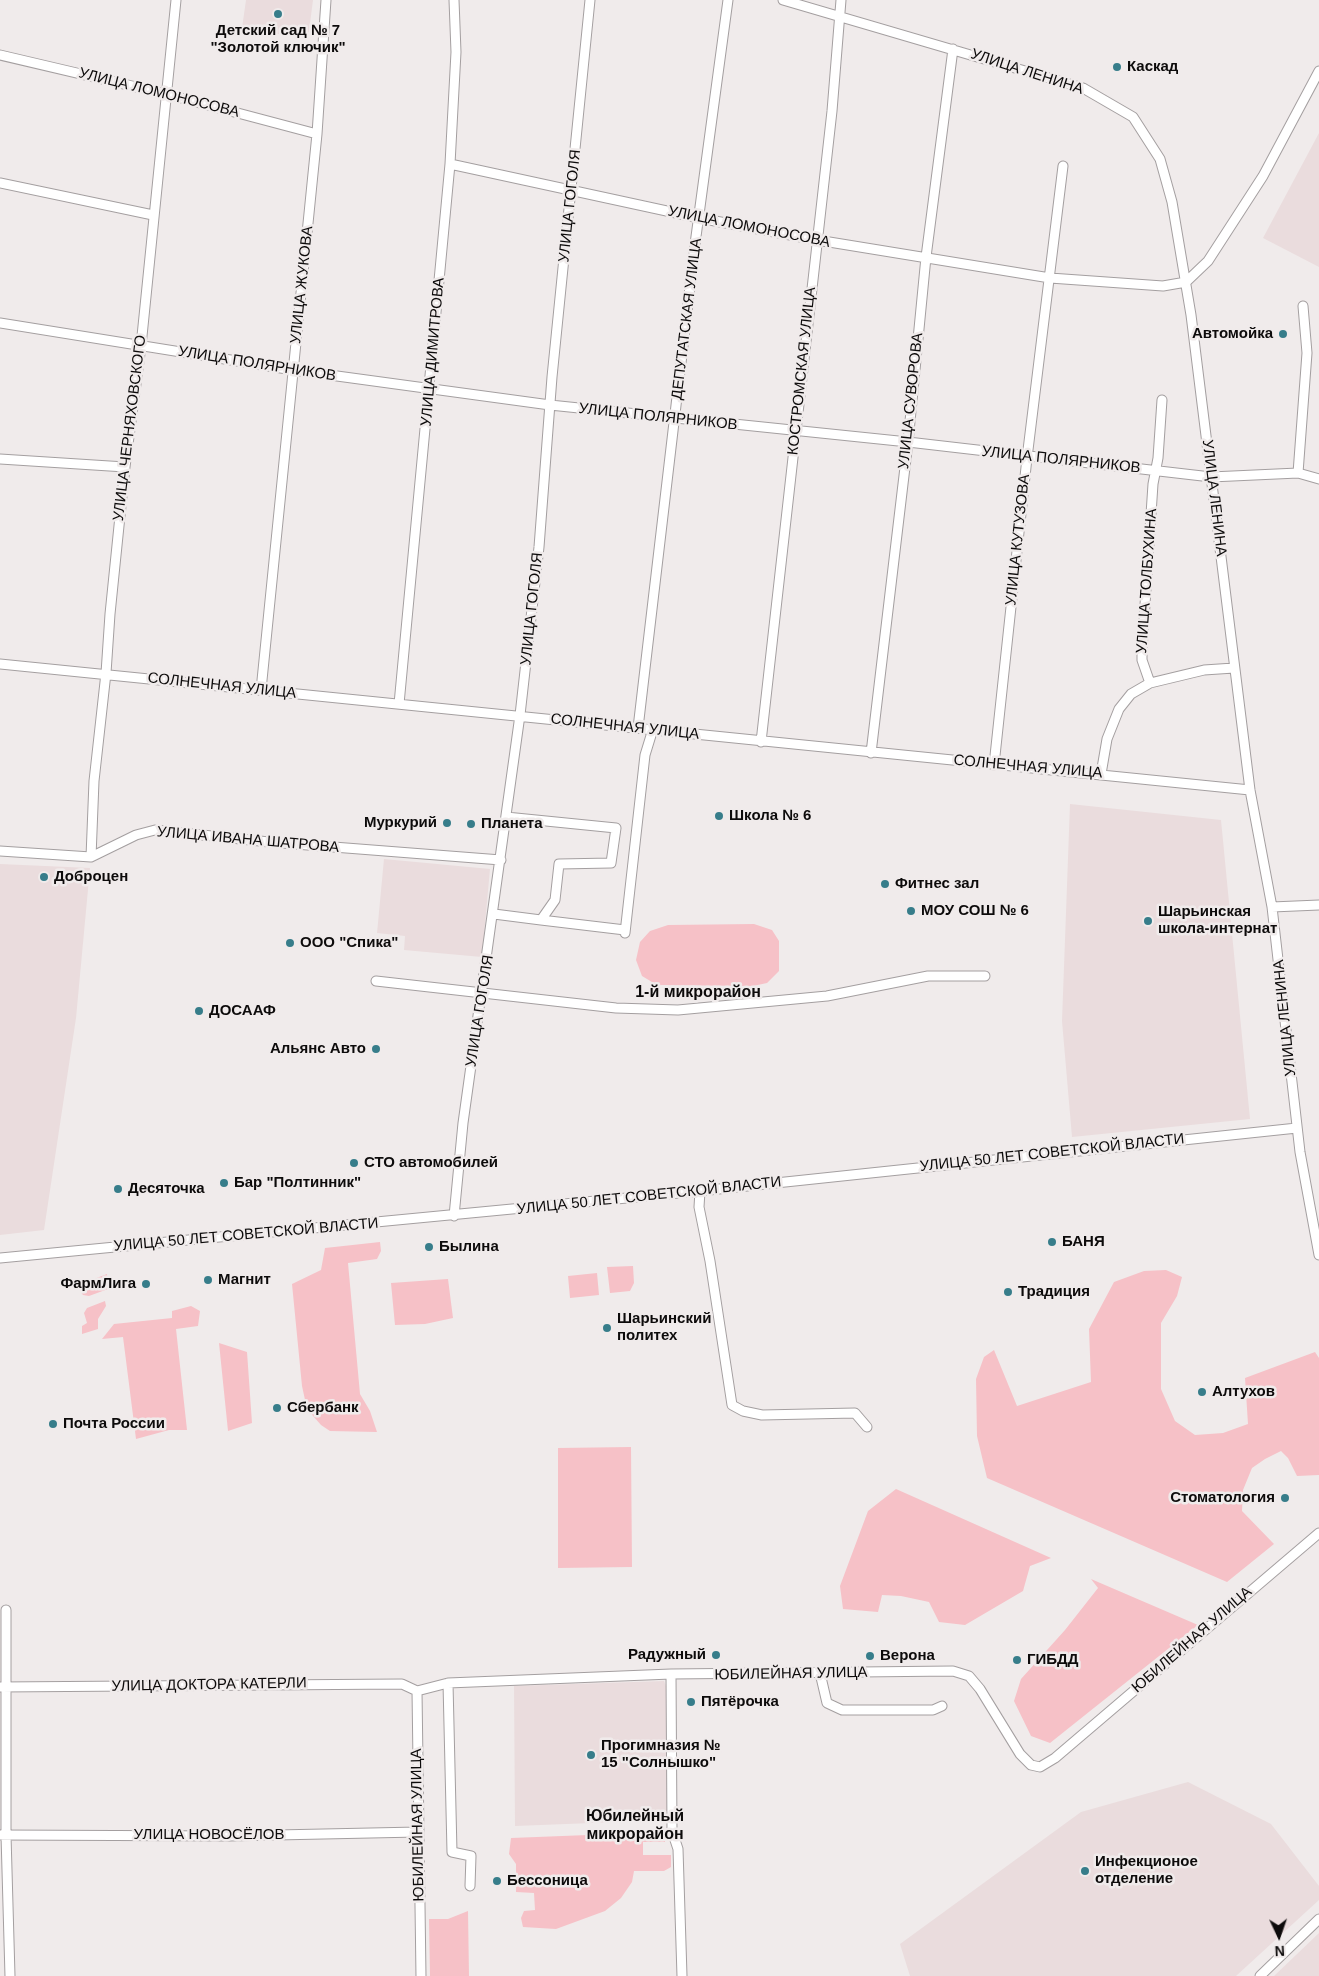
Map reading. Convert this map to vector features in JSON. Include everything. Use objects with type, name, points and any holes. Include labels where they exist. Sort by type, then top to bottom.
[{"type":"street","name":"УЛИЦА ЧЕРНЯХОВСКОГО","points":[[90,857],[94,781],[125,467],[140,346],[176,0]]},
{"type":"street","name":"УЛИЦА ЖУКОВА","points":[[261,690],[317,134],[326,0]]},
{"type":"street","name":"УЛИЦА ДИМИТРОВА","points":[[399,704],[450,164],[456,52],[454,0]]},
{"type":"street","name":"УЛИЦА ГОГОЛЯ","points":[[454,1216],[463,1122],[502,860],[539,547],[550,405],[590,0]]},
{"type":"street","name":"ДЕПУТАТСКАЯ УЛИЦА","points":[[638,728],[699,218],[728,0]]},
{"type":"street","name":"УЛИЦА ЛЕНИНА","points":[[782,0],[1083,88],[1133,117],[1160,159],[1172,202],[1186,282],[1250,790],[1272,907],[1297,1128],[1319,1255]]},
{"type":"street","name":"КОСТРОМСКАЯ УЛИЦА","points":[[761,742],[832,111],[841,0]]},
{"type":"street","name":"УЛИЦА СУВОРОВА","points":[[870,753],[908,442],[926,257],[953,49]]},
{"type":"street","name":"УЛИЦА ЛОМОНОСОВА","points":[[0,55],[166,94],[317,134]]},
{"type":"street","points":[[1186,282],[1208,261],[1263,176],[1319,71]]},
{"type":"street","name":"УЛИЦА ЛОМОНОСОВА","points":[[450,164],[699,218],[816,240],[1050,278],[1163,286],[1186,282]]},
{"type":"street","name":"УЛИЦА КУТУЗОВА","points":[[994,765],[1063,166]]},
{"type":"street","points":[[0,183],[153,215]]},
{"type":"street","points":[[1298,474],[1307,353],[1304,306]]},
{"type":"street","name":"УЛИЦА ПОЛЯРНИКОВ","points":[[0,323],[293,370],[550,405],[908,442],[1028,458],[1211,477],[1298,474],[1319,479]]},
{"type":"street","name":"УЛИЦА ТОЛБУХИНА","points":[[1150,683],[1142,660],[1162,400]]},
{"type":"street","points":[[0,459],[125,467]]},
{"type":"street","name":"СОЛНЕЧНАЯ УЛИЦА","points":[[0,664],[106,673],[653,729],[761,742],[1250,790]]},
{"type":"street","points":[[1101,774],[1105,747],[1119,709],[1131,694],[1150,683],[1204,670],[1234,668]]},
{"type":"street","points":[[494,914],[625,932],[645,756],[653,729]]},
{"type":"street","points":[[506,817],[616,828],[611,864],[559,864],[555,900],[541,920]]},
{"type":"street","name":"УЛИЦА ИВАНА ШАТРОВА","points":[[0,852],[90,857],[136,835],[156,830],[269,842],[502,860]]},
{"type":"street","points":[[1272,907],[1319,905]]},
{"type":"street","points":[[376,981],[616,1008],[678,1010],[827,996],[928,976],[985,976]]},
{"type":"street","name":"УЛИЦА 50 ЛЕТ СОВЕТСКОЙ ВЛАСТИ","points":[[0,1258],[454,1216],[1297,1128]]},
{"type":"street","points":[[700,1191],[699,1207],[710,1261],[732,1405],[743,1411],[762,1415],[855,1413],[867,1426]]},
{"type":"street","name":"ЮБИЛЕЙНАЯ УЛИЦА","points":[[421,1976],[417,1691],[448,1683],[671,1674],[953,1672],[969,1676],[980,1689],[1020,1754],[1031,1765],[1040,1767],[1055,1758],[1319,1533]]},
{"type":"street","points":[[6,1610],[3,1687],[3,1835],[10,1976]]},
{"type":"street","points":[[671,1674],[672,1831],[678,1849],[682,1976]]},
{"type":"street","points":[[820,1674],[827,1703],[842,1710],[933,1710],[942,1706]]},
{"type":"street","points":[[448,1683],[452,1852],[471,1856],[470,1886]]},
{"type":"street","name":"УЛИЦА ДОКТОРА КАТЕРЛИ","points":[[3,1687],[402,1684],[417,1691]]},
{"type":"street","name":"УЛИЦА НОВОСЁЛОВ","points":[[3,1835],[229,1836],[418,1832]]},
{"type":"street","points":[[1260,1976],[1319,1919]]},
{"type":"shaded area","name":"Детский сад № 7 \"Золотой ключик\"","points":[[246,0],[313,0],[308,39],[242,28]]},
{"type":"shaded area","points":[[1319,133],[1319,267],[1263,238]]},
{"type":"shaded area","name":"Шарьинская школа-интернат","points":[[1070,804],[1221,820],[1250,1119],[1072,1137],[1062,1021]]},
{"type":"shaded area","points":[[384,859],[490,869],[482,957],[404,950],[405,936],[377,933]]},
{"type":"shaded area","points":[[0,864],[90,868],[76,1018],[44,1230],[0,1235]]},
{"type":"shaded area","points":[[754,924],[772,930],[779,941],[779,971],[767,983],[753,986],[657,985],[642,976],[636,960],[640,942],[650,931],[668,925]]},
{"type":"shaded area","points":[[380,1242],[381,1251],[377,1259],[348,1263],[360,1394],[370,1411],[377,1432],[330,1431],[321,1425],[307,1409],[302,1386],[292,1284],[321,1270],[325,1248]]},
{"type":"shaded area","points":[[633,1266],[634,1283],[630,1291],[610,1293],[607,1267]]},
{"type":"shaded area","points":[[1166,1270],[1182,1277],[1177,1296],[1161,1323],[1161,1389],[1175,1421],[1195,1435],[1223,1433],[1248,1424],[1245,1378],[1315,1352],[1319,1358],[1319,1475],[1297,1476],[1288,1458],[1281,1451],[1252,1468],[1243,1490],[1242,1511],[1274,1544],[1227,1582],[987,1478],[977,1436],[976,1379],[984,1357],[994,1350],[1017,1406],[1091,1382],[1089,1329],[1114,1282],[1144,1271]]},
{"type":"shaded area","points":[[597,1273],[599,1295],[570,1298],[568,1276]]},
{"type":"shaded area","points":[[107,1274],[108,1289],[89,1296],[83,1295],[80,1291],[81,1284]]},
{"type":"shaded area","points":[[448,1279],[453,1318],[425,1324],[395,1325],[391,1283]]},
{"type":"shaded area","points":[[105,1301],[106,1306],[98,1319],[98,1329],[82,1334],[82,1326],[87,1323],[84,1313],[87,1308]]},
{"type":"shaded area","points":[[191,1306],[200,1311],[198,1326],[176,1329],[187,1430],[169,1430],[136,1439],[123,1337],[102,1339],[114,1324],[172,1318],[172,1311]]},
{"type":"shaded area","points":[[219,1343],[247,1352],[252,1423],[228,1431]]},
{"type":"shaded area","points":[[631,1447],[632,1567],[558,1568],[558,1448]]},
{"type":"shaded area","points":[[896,1489],[1051,1558],[1030,1566],[1023,1591],[965,1625],[939,1622],[929,1602],[901,1596],[882,1595],[878,1612],[843,1609],[840,1586],[868,1511]]},
{"type":"shaded area","points":[[1091,1579],[1198,1625],[1050,1743],[1031,1736],[1014,1701],[1021,1679],[1065,1630],[1098,1588]]},
{"type":"shaded area","name":"Прогимназия № 15 \"Солнышко\"","points":[[664,1681],[668,1691],[669,1820],[515,1826],[514,1686]]},
{"type":"shaded area","points":[[1188,1782],[1271,1824],[1319,1886],[1319,1900],[1236,1976],[910,1976],[900,1944],[1081,1812]]},
{"type":"shaded area","points":[[665,1832],[665,1842],[643,1842],[643,1855],[671,1855],[671,1867],[664,1871],[634,1871],[632,1882],[621,1898],[605,1911],[556,1929],[523,1927],[521,1918],[524,1911],[535,1910],[534,1893],[516,1892],[516,1864],[509,1854],[511,1838]]},
{"type":"shaded area","points":[[468,1911],[469,1976],[430,1976],[429,1919],[448,1919]]},
{"type":"shaded area","points":[[1319,1933],[1319,1976],[1274,1976]]},
{"type":"place","name":"Детский сад № 7 \"Золотой ключик\"","points":[[278,14]]},
{"type":"place","name":"Каскад","points":[[1117,67]]},
{"type":"place","name":"Автомойка","points":[[1283,334]]},
{"type":"place","name":"Школа № 6","points":[[719,816]]},
{"type":"place","name":"Муркурий","points":[[447,823]]},
{"type":"place","name":"Планета","points":[[471,824]]},
{"type":"place","name":"Доброцен","points":[[44,877]]},
{"type":"place","name":"Фитнес зал","points":[[885,884]]},
{"type":"place","name":"МОУ СОШ № 6","points":[[911,911]]},
{"type":"place","name":"Шарьинская школа-интернат","points":[[1148,921]]},
{"type":"place","name":"ООО \"Спика\"","points":[[290,943]]},
{"type":"place","name":"ДОСААФ","points":[[199,1011]]},
{"type":"place","name":"Альянс Авто","points":[[376,1049]]},
{"type":"place","name":"СТО автомобилей","points":[[354,1163]]},
{"type":"place","name":"Бар \"Полтинник\"","points":[[224,1183]]},
{"type":"place","name":"Десяточка","points":[[118,1189]]},
{"type":"place","name":"БАНЯ","points":[[1052,1242]]},
{"type":"place","name":"Былина","points":[[429,1247]]},
{"type":"place","name":"Магнит","points":[[208,1280]]},
{"type":"place","name":"ФармЛига","points":[[146,1284]]},
{"type":"place","name":"Традиция","points":[[1008,1292]]},
{"type":"place","name":"Шарьинский политех","points":[[607,1328]]},
{"type":"place","name":"Алтухов","points":[[1202,1392]]},
{"type":"place","name":"Сбербанк","points":[[277,1408]]},
{"type":"place","name":"Почта России","points":[[53,1424]]},
{"type":"place","name":"Стоматология","points":[[1285,1498]]},
{"type":"place","name":"Радужный","points":[[716,1655]]},
{"type":"place","name":"Верона","points":[[870,1656]]},
{"type":"place","name":"ГИБДД","points":[[1017,1660]]},
{"type":"place","name":"Пятёрочка","points":[[691,1702]]},
{"type":"place","name":"Прогимназия № 15 \"Солнышко\"","points":[[591,1755]]},
{"type":"place","name":"Инфекционое отделение","points":[[1085,1871]]},
{"type":"place","name":"Бессоница","points":[[497,1881]]},
{"type":"district","name":"1-й микрорайон","points":[[698,993]]},
{"type":"district","name":"Юбилейный микрорайон","points":[[635,1826]]}]
